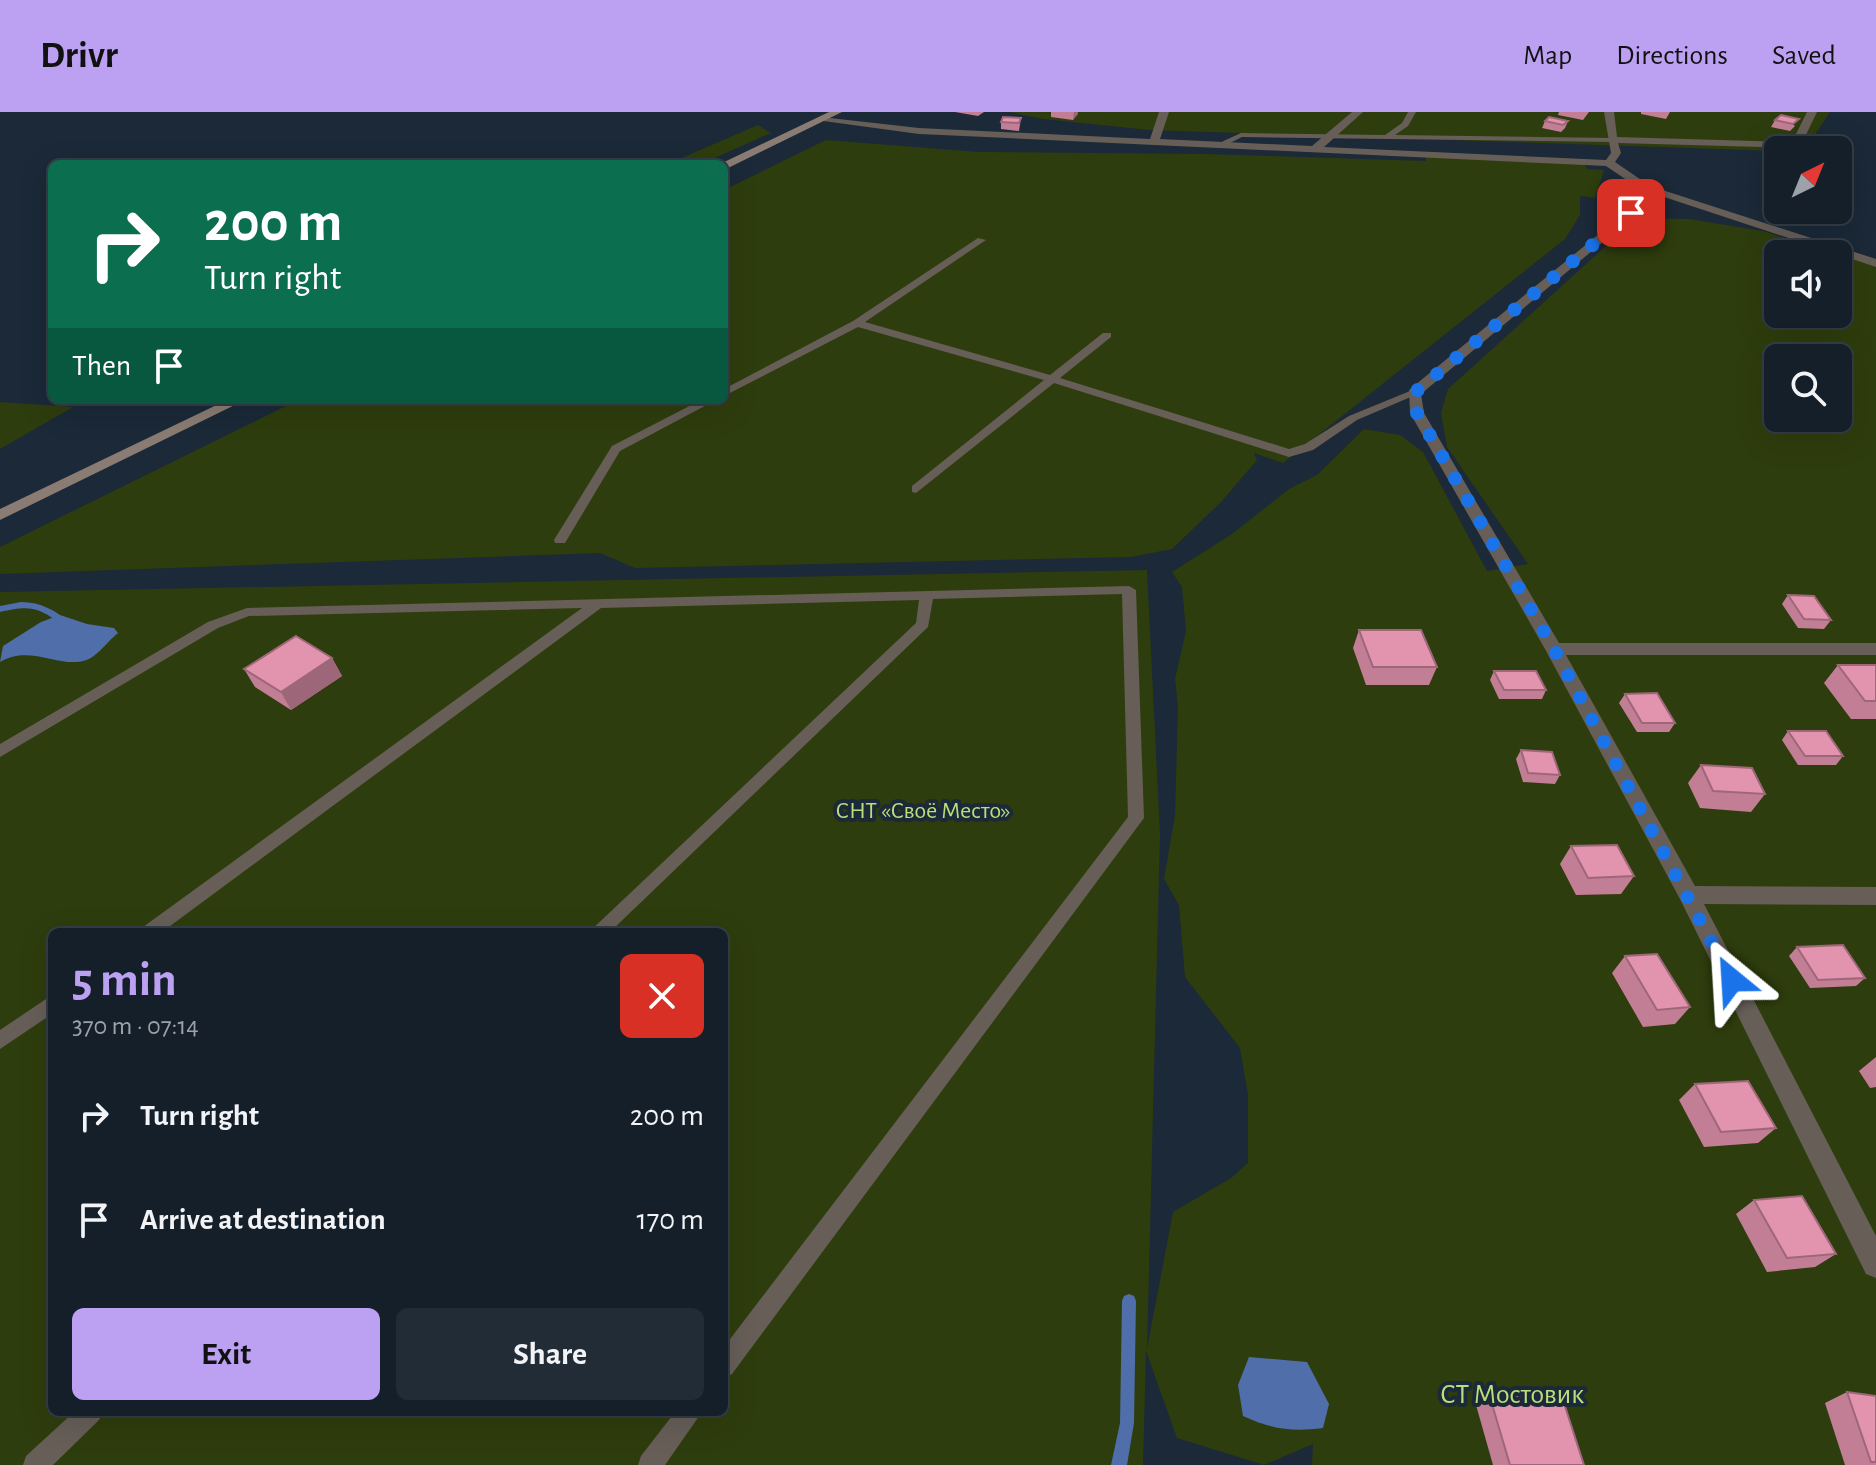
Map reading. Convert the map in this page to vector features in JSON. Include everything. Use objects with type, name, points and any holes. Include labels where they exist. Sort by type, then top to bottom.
[{"type":"main road","points":[[728,164],[837,112]]},
{"type":"main road","points":[[0,515],[230,404]]},
{"type":"street","points":[[1154,141],[1164,112]]},
{"type":"street","points":[[1316,148],[1358,112]]},
{"type":"street","points":[[1609,112],[1616,153],[1609,163]]},
{"type":"street","points":[[1612,140],[1796,145],[1812,112]]},
{"type":"street","points":[[821,120],[919,131],[1609,163],[1646,188],[1876,263]]},
{"type":"street","points":[[1646,188],[1631,213],[1414,393],[1417,413],[1554,649],[1689,895],[1876,1264]]},
{"type":"street","points":[[1554,649],[1876,649]]},
{"type":"street","points":[[1689,895],[1876,896]]},
{"type":"lane","points":[[1389,135],[1405,124],[1412,112]]},
{"type":"lane","points":[[1221,144],[1241,135],[1612,140]]},
{"type":"lane","points":[[728,391],[857,323],[981,240]]},
{"type":"lane","points":[[857,323],[1052,379],[1289,453],[1309,447],[1353,418],[1414,393]]},
{"type":"lane","points":[[916,489],[1107,335]]},
{"type":"lane","points":[[560,540],[616,449],[702,404]]},
{"type":"lane","points":[[0,751],[213,625],[247,612],[1129,590],[1136,818],[728,1361]]},
{"type":"lane","points":[[602,928],[923,624],[927,594]]},
{"type":"lane","points":[[154,928],[598,603]]},
{"type":"lane","points":[[0,1041],[48,1006]]},
{"type":"lane","points":[[35,1465],[87,1416]]},
{"type":"lane","points":[[650,1465],[687,1416]]},
{"type":"green space","points":[[1009,112],[1830,112],[1814,136],[1764,136],[1764,151],[1149,130],[1043,119]]},
{"type":"green space","points":[[758,125],[771,133],[710,160],[677,160]]},
{"type":"green space","points":[[826,140],[979,152],[1207,154],[1426,161],[1426,156],[1584,162],[1587,169],[1604,170],[1595,198],[1580,196],[1580,215],[1565,239],[1283,463],[1254,453],[1257,460],[1221,502],[1172,549],[1131,557],[635,568],[600,553],[0,574],[0,547],[290,404],[728,404],[728,188]]},
{"type":"green space","points":[[1637,218],[1689,219],[1763,231],[1792,240],[1764,240],[1764,328],[1852,328],[1852,259],[1876,267],[1876,1465],[1312,1465],[1313,1444],[1264,1465],[1177,1438],[1146,1351],[1143,1465],[0,1465],[0,592],[1147,570],[1160,835],[1147,1349],[1173,1212],[1231,1178],[1248,1163],[1248,1095],[1240,1048],[1185,977],[1179,905],[1164,879],[1175,815],[1178,707],[1175,679],[1186,631],[1182,587],[1172,572],[1232,534],[1289,489],[1317,475],[1364,429],[1400,435],[1423,452],[1487,571],[1528,564],[1447,447],[1441,413],[1448,389]]},
{"type":"green space","points":[[0,402],[73,407],[0,449]]},
{"type":"water","points":[[60,615],[87,624],[114,628],[118,633],[93,657],[78,662],[23,655],[0,662],[3,646],[41,622]]},
{"type":"water","points":[[1249,1357],[1307,1362],[1329,1404],[1323,1428],[1282,1428],[1243,1416],[1238,1385]]},
{"type":"building","points":[[1781,115],[1799,119],[1793,124],[1775,120]]},
{"type":"building","points":[[1003,117],[1021,118],[1019,123],[1001,122]]},
{"type":"building","points":[[1549,117],[1568,121],[1563,125],[1545,121]]},
{"type":"building","points":[[1788,595],[1814,596],[1831,620],[1804,619]]},
{"type":"building","points":[[1359,630],[1421,630],[1437,667],[1373,667]]},
{"type":"building","points":[[296,636],[332,658],[281,692],[244,669]]},
{"type":"building","points":[[1838,665],[1876,665],[1876,701],[1865,701]]},
{"type":"building","points":[[1494,671],[1536,671],[1546,690],[1504,690]]},
{"type":"building","points":[[1657,693],[1675,723],[1642,723],[1625,694]]},
{"type":"building","points":[[1788,731],[1826,731],[1843,756],[1805,756]]},
{"type":"building","points":[[1521,750],[1552,752],[1560,775],[1528,773]]},
{"type":"building","points":[[1701,765],[1752,768],[1765,794],[1713,791]]},
{"type":"building","points":[[1617,845],[1634,876],[1588,878],[1571,846]]},
{"type":"building","points":[[1843,945],[1865,978],[1818,980],[1797,947]]},
{"type":"building","points":[[1657,954],[1690,1007],[1657,1010],[1625,956]]},
{"type":"building","points":[[1748,1081],[1776,1128],[1721,1132],[1695,1084]]},
{"type":"building","points":[[1802,1196],[1836,1254],[1787,1258],[1754,1200]]},
{"type":"building","points":[[1847,1392],[1876,1396],[1876,1462],[1871,1462]]},
{"type":"building","points":[[1489,1394],[1561,1394],[1584,1465],[1510,1465]]},
{"type":"waterway","points":[[0,609],[36,606],[67,624]]},
{"type":"waterway","points":[[1119,1465],[1127,1423],[1129,1301]]},
{"type":"route","points":[[1631,213],[1414,393],[1417,413],[1554,649],[1732,980]]},
{"type":"park label","name":"СНТ «Своё Место»","points":[[923,810]]},
{"type":"park label","name":"СТ Мостовик","points":[[1512,1393]]}]
